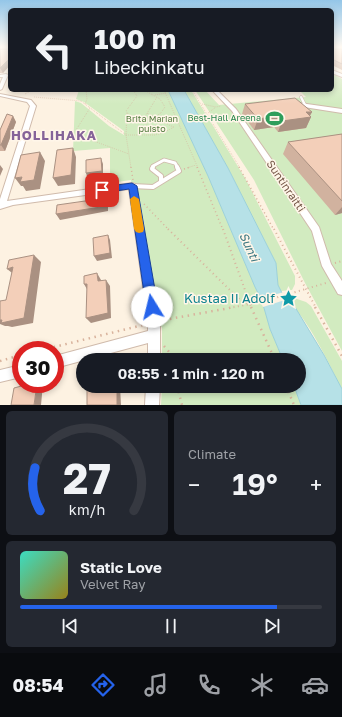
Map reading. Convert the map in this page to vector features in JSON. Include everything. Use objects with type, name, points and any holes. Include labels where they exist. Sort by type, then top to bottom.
[{"type":"street","points":[[0,76],[6,75],[0,93],[29,101],[33,106],[1,206],[132,186],[154,322],[154,353]]},
{"type":"street","name":"Suntinraitti","points":[[216,92],[235,108],[316,230],[327,266],[342,290]]},
{"type":"street","points":[[285,105],[305,105],[342,111]]},
{"type":"street","points":[[64,360],[155,335]]},
{"type":"street","points":[[0,376],[12,373]]},
{"type":"street","points":[[152,405],[153,393]]},
{"type":"lane","points":[[301,97],[305,105]]},
{"type":"lane","points":[[132,186],[153,187],[178,171],[175,162],[170,160],[162,160],[155,164],[152,169],[161,176],[161,181]]},
{"type":"path","points":[[29,92],[24,95],[44,99],[77,100],[126,135],[155,135],[180,126]]},
{"type":"path","points":[[84,104],[87,99],[86,92]]},
{"type":"path","points":[[132,186],[126,135],[126,113],[137,96],[134,92]]},
{"type":"path","points":[[126,113],[131,117],[149,118],[163,112],[165,107],[156,96],[148,92]]},
{"type":"path","points":[[143,118],[157,92]]},
{"type":"path","points":[[193,92],[246,178],[304,289],[342,356]]},
{"type":"path","points":[[156,96],[166,93],[241,276],[250,304],[272,353]]},
{"type":"path","points":[[202,104],[216,107],[235,108]]},
{"type":"path","points":[[207,114],[216,107]]},
{"type":"path","points":[[90,108],[76,130],[80,136],[129,154]]},
{"type":"path","points":[[147,112],[154,117]]},
{"type":"path","points":[[143,118],[155,135]]},
{"type":"path","points":[[149,118],[174,127]]},
{"type":"path","points":[[178,171],[196,165]]},
{"type":"path","points":[[143,204],[203,266],[240,300],[250,304]]},
{"type":"path","points":[[333,264],[342,261]]},
{"type":"path","points":[[64,344],[154,322],[261,302],[330,282]]},
{"type":"path","points":[[0,361],[12,358]]},
{"type":"path","points":[[179,393],[182,405]]},
{"type":"path","points":[[289,393],[294,405]]},
{"type":"green space","points":[[334,74],[342,79],[342,351],[305,283],[254,180],[196,92],[207,92],[219,105],[306,97],[301,92],[334,92]]},
{"type":"green space","name":"Brita Marian puisto","points":[[78,92],[169,92],[208,176],[265,310],[270,329],[280,353],[162,353],[162,327],[149,319],[131,180],[110,183],[110,148],[73,151],[75,101],[81,103],[109,126],[124,135],[124,131],[84,102],[76,99]]},
{"type":"green space","points":[[185,92],[192,92],[245,178],[295,276],[295,284],[292,290],[281,291],[278,285],[276,263],[228,168]]},
{"type":"green space","points":[[294,298],[306,302],[311,306],[342,361],[342,389],[310,329],[295,308],[287,301]]},
{"type":"green space","points":[[162,393],[297,393],[301,405],[161,405]]},
{"type":"water","name":"Sunti","points":[[169,92],[185,92],[228,168],[276,263],[278,285],[283,295],[287,301],[295,307],[324,355],[342,389],[342,405],[301,405],[297,393],[306,393],[306,353],[280,353],[270,329],[262,301],[208,176]]},
{"type":"pier","points":[[284,292],[288,299],[263,307],[259,299]]},
{"type":"building","points":[[295,98],[312,112],[306,112],[311,117],[282,121],[278,116],[258,119],[245,104]]},
{"type":"building","points":[[7,114],[13,116],[0,145],[0,130]]},
{"type":"building","points":[[342,134],[342,201],[288,142]]},
{"type":"building","points":[[73,148],[71,175],[53,178],[57,150]]},
{"type":"building","points":[[40,152],[34,180],[20,182],[22,177],[15,178],[21,155]]},
{"type":"building","points":[[101,158],[102,171],[86,173],[86,160]]},
{"type":"building","points":[[106,198],[107,206],[56,214],[57,205]]},
{"type":"building","points":[[108,235],[110,253],[94,256],[93,238]]},
{"type":"building","points":[[34,255],[24,318],[1,323],[0,301],[6,300],[13,267],[7,269],[9,260]]},
{"type":"building","points":[[97,273],[98,281],[106,280],[108,313],[86,318],[87,284],[84,284],[84,276]]},
{"type":"building","points":[[13,393],[36,393],[34,405],[11,405]]},
{"type":"building","points":[[87,393],[117,393],[117,405],[87,405]]},
{"type":"slow traffic","points":[[134,199],[139,229]]},
{"type":"place","name":"Best‑Hall Areena","points":[[274,118]]},
{"type":"place","name":"Kustaa II Adolf","points":[[288,298]]},
{"type":"district","name":"HOLLIHAKA","points":[[54,135]]},
{"type":"route","points":[[102,190],[132,186],[152,307]]}]
